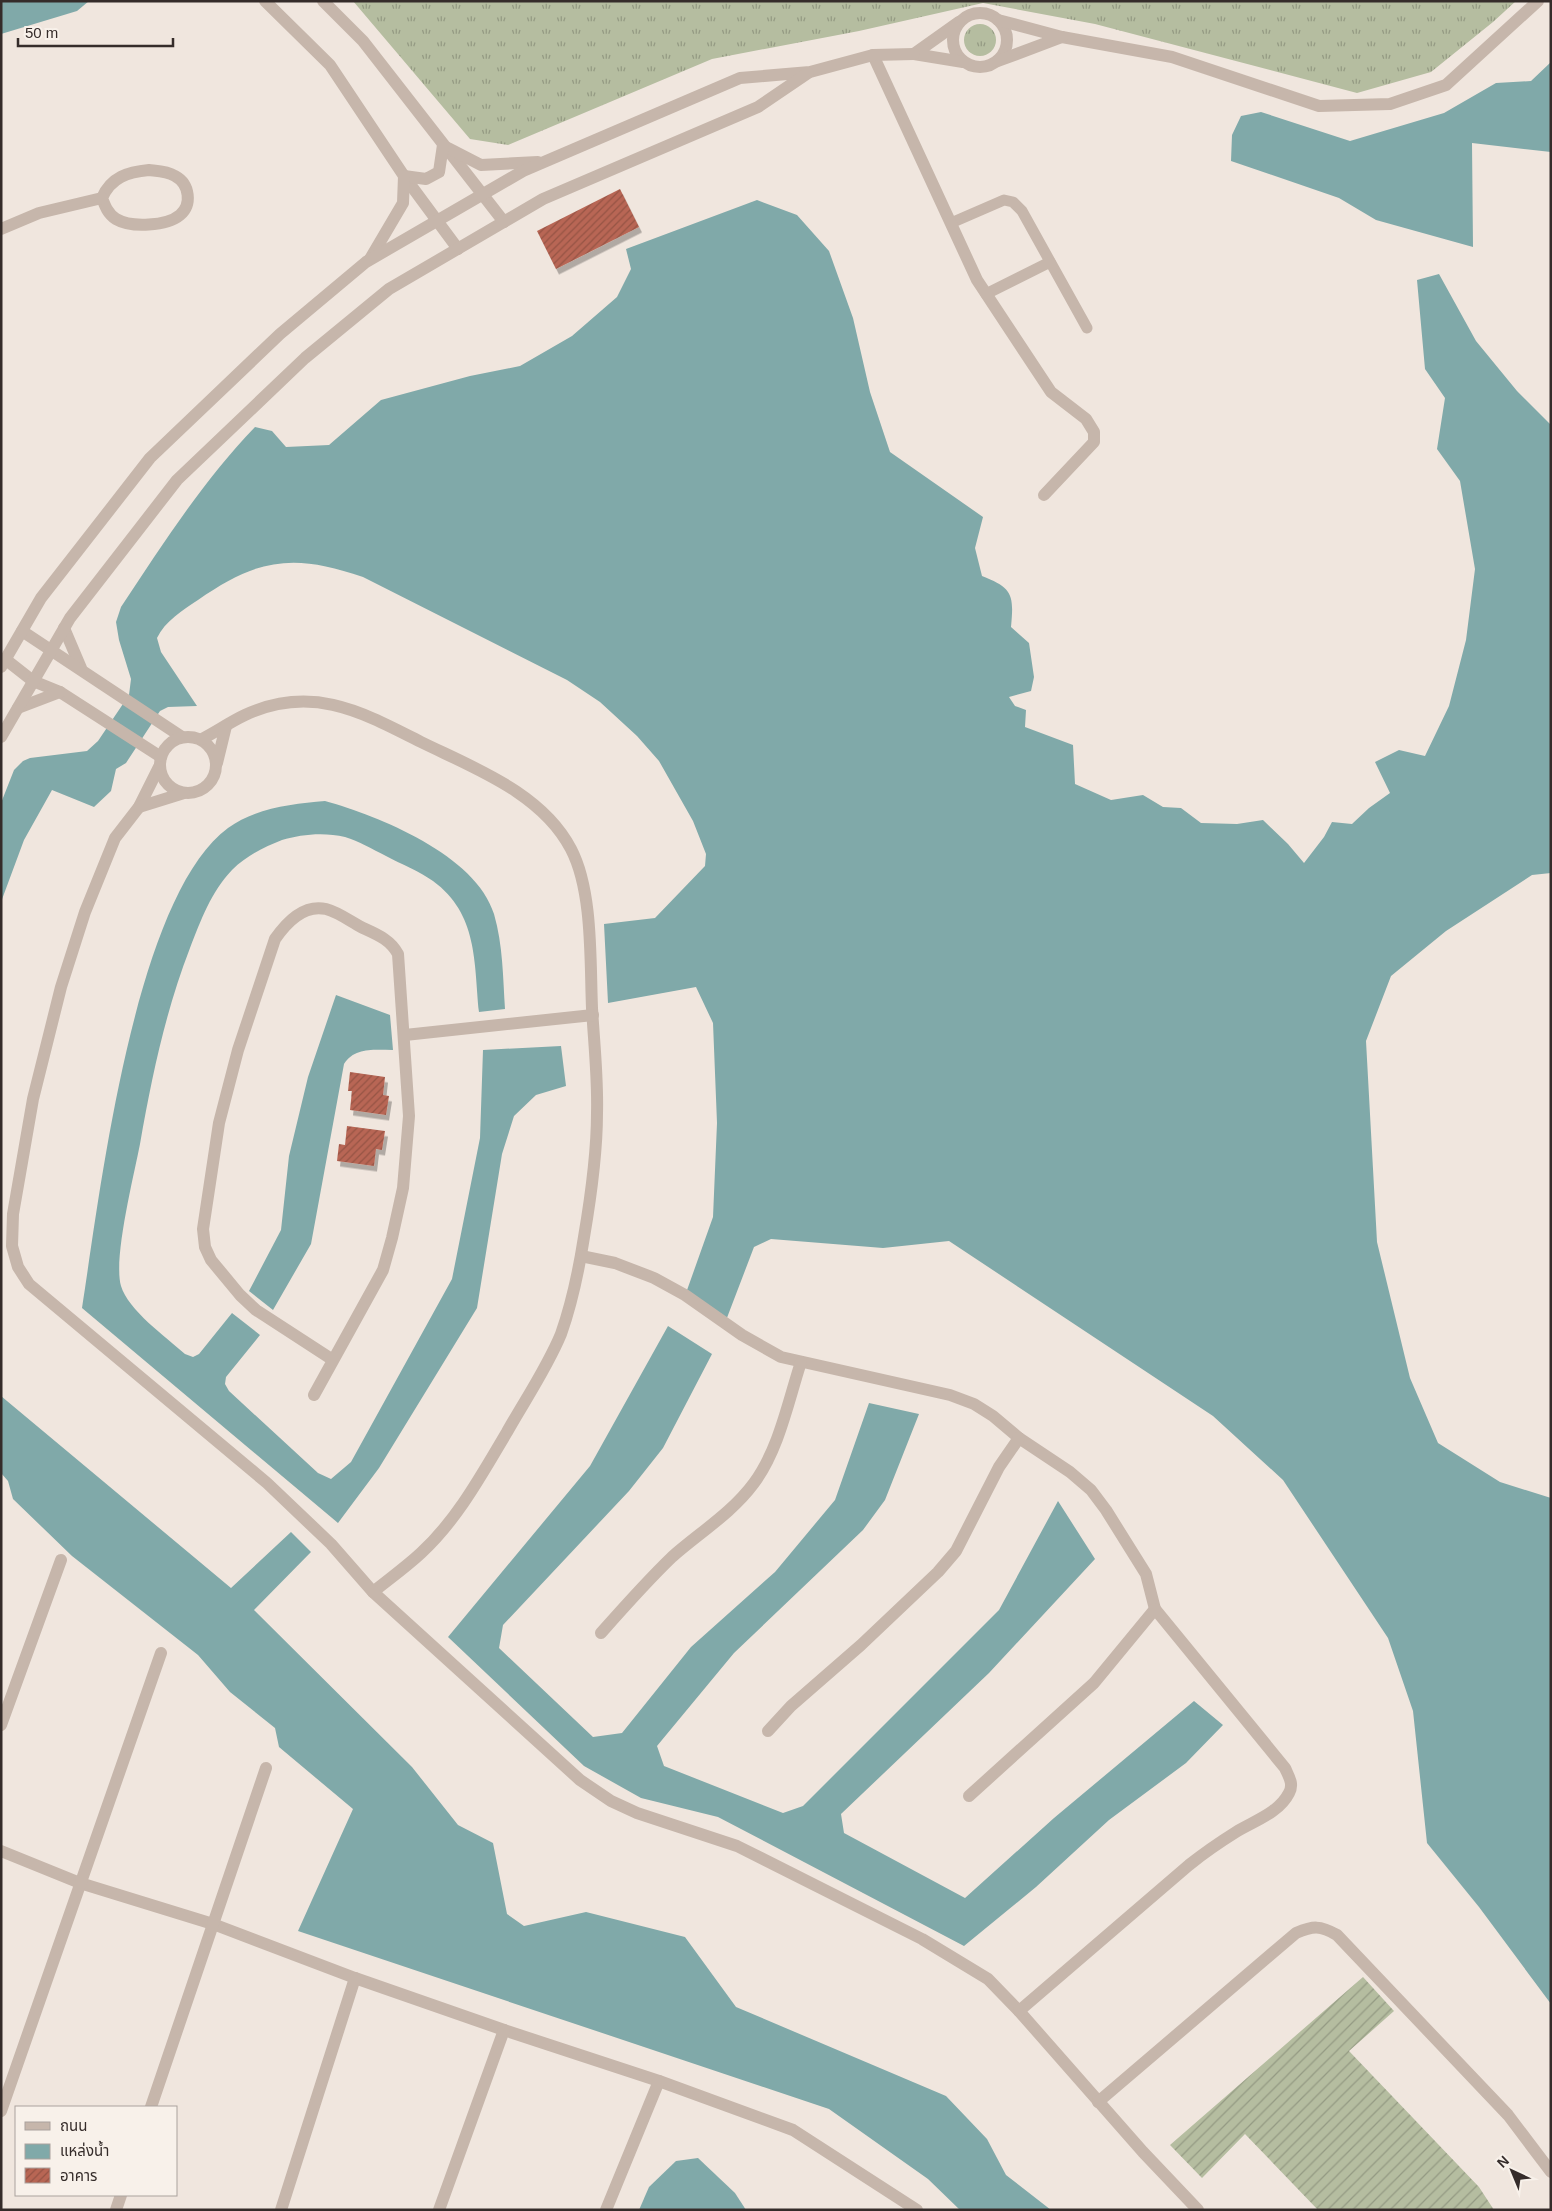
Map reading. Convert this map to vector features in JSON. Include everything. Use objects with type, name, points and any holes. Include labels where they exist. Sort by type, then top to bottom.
[{"type":"street","points":[[265,1],[330,65],[404,176],[458,248]]},
{"type":"street","points":[[323,1],[363,41],[504,222]]},
{"type":"street","points":[[914,54],[971,14],[980,13],[990,15],[998,20],[1062,37],[1172,58],[1319,106],[1390,104],[1446,84],[1538,1]]},
{"type":"street","points":[[962,20],[956,27],[953,36],[953,46],[963,62]]},
{"type":"street","points":[[997,61],[1003,54],[1007,36],[998,20]]},
{"type":"street","points":[[184,793],[167,785],[162,776],[160,762],[142,745],[60,692],[34,681],[3,663],[7,644],[22,630],[41,598],[150,458],[280,334],[369,261],[523,171],[740,78],[810,72],[873,55],[914,54],[963,62],[971,66],[989,66],[997,61],[1062,37]]},
{"type":"street","points":[[873,55],[977,280],[1052,392],[1086,419],[1094,432],[1094,442],[1044,495]]},
{"type":"street","points":[[1,737],[64,628],[177,480],[305,358],[381,295],[543,199],[758,107],[810,72]]},
{"type":"street","points":[[404,176],[426,179],[439,172],[443,145]]},
{"type":"street","points":[[443,145],[481,165],[547,161]]},
{"type":"street","points":[[1,229],[39,213],[102,198],[112,182],[122,176],[135,172],[149,170],[177,176],[185,185],[188,196],[186,208],[178,216],[152,224],[137,225],[117,220],[106,211],[102,198]]},
{"type":"street","points":[[369,261],[403,203],[404,176]]},
{"type":"street","points":[[64,628],[81,668]]},
{"type":"street","points":[[22,630],[182,737]]},
{"type":"street","points":[[18,708],[60,692]]},
{"type":"street","points":[[202,739],[245,715],[277,705],[310,702],[334,704],[362,713],[480,771],[530,802],[550,821],[570,848],[580,872],[587,912],[598,1112],[594,1178],[581,1256],[569,1308],[551,1357],[482,1475],[453,1516],[422,1552],[373,1592]]},
{"type":"street","points":[[138,808],[203,789],[210,782],[226,726]]},
{"type":"street","points":[[216,764],[215,754],[202,739],[192,736],[182,737],[173,740],[165,747],[138,808],[115,838],[85,912],[61,987],[33,1099],[13,1214],[12,1246],[18,1267],[29,1284],[267,1483],[331,1544],[373,1592],[580,1780],[611,1801],[668,1825],[705,1834],[737,1846],[922,1939],[988,1979],[1019,2011],[1143,2152],[1198,2210]]},
{"type":"street","points":[[314,1395],[383,1270],[403,1188],[410,1116],[401,968],[398,954],[394,945],[325,909],[309,910],[296,916],[284,926],[275,939],[238,1050],[219,1122],[203,1229],[205,1247],[211,1260],[240,1295],[268,1320],[332,1360]]},
{"type":"street","points":[[405,1035],[593,1015]]},
{"type":"street","points":[[581,1256],[614,1263],[654,1278],[685,1295],[742,1335],[781,1357],[950,1395],[974,1404],[993,1416],[1019,1438],[1070,1472],[1091,1490],[1106,1510],[1146,1574],[1155,1610],[1285,1768],[1292,1781],[1289,1793],[1265,1816],[1214,1846],[1189,1865],[1019,2011]]},
{"type":"street","points":[[601,1633],[672,1557],[734,1504],[754,1484],[767,1461],[776,1439],[801,1362]]},
{"type":"street","points":[[768,1731],[791,1706],[861,1645],[944,1565],[956,1551],[998,1467],[1019,1438]]},
{"type":"street","points":[[1,1725],[61,1560]]},
{"type":"street","points":[[969,1796],[1094,1683],[1155,1610]]},
{"type":"street","points":[[1,2111],[162,1653]]},
{"type":"street","points":[[151,2106],[266,1768]]},
{"type":"street","points":[[1,1851],[80,1883],[213,1924],[355,1978],[658,2081],[792,2130],[912,2208]]},
{"type":"street","points":[[1098,2102],[1296,1934],[1310,1927],[1325,1928],[1337,1935],[1508,2115],[1551,2172]]},
{"type":"street","points":[[281,2210],[355,1978]]},
{"type":"street","points":[[439,2210],[504,2030]]},
{"type":"street","points":[[606,2210],[658,2081]]},
{"type":"street","points":[[116,2210],[121,2196]]},
{"type":"lane","points":[[951,223],[1004,200],[1013,202],[1022,211],[1086,328]]},
{"type":"lane","points":[[986,294],[1050,262]]},
{"type":"green space","points":[[353,1],[1516,1],[1431,72],[1357,93],[1095,24],[983,3],[859,31],[712,59],[508,145],[470,139]]},
{"type":"green space","points":[[980,24],[991,29],[996,40],[991,51],[980,56],[969,51],[964,40],[969,29]]},
{"type":"green space","points":[[1363,1977],[1394,2011],[1349,2051],[1479,2187],[1494,2210],[1318,2210],[1245,2134],[1202,2178],[1170,2145]]},
{"type":"water","points":[[1,1],[89,1],[77,11],[1,34]]},
{"type":"water","points":[[1551,62],[1551,152],[1472,143],[1473,247],[1376,220],[1339,198],[1231,161],[1232,135],[1241,116],[1261,112],[1350,141],[1444,113],[1496,83],[1531,81]]},
{"type":"water","points":[[757,200],[797,215],[829,251],[853,318],[870,392],[890,452],[983,517],[975,548],[982,576],[1006,589],[1012,607],[1011,627],[1029,643],[1034,677],[1031,691],[1009,697],[1015,706],[1026,710],[1025,727],[1073,745],[1075,784],[1111,800],[1143,795],[1163,807],[1181,808],[1201,823],[1237,824],[1263,820],[1288,844],[1304,863],[1324,837],[1332,822],[1352,824],[1369,808],[1390,793],[1375,762],[1399,750],[1425,756],[1449,706],[1466,640],[1475,569],[1460,481],[1437,449],[1445,398],[1425,369],[1417,280],[1439,274],[1476,341],[1517,391],[1551,425],[1551,873],[1532,875],[1446,931],[1391,976],[1366,1041],[1377,1242],[1410,1378],[1438,1443],[1500,1482],[1551,1498],[1551,2004],[1479,1907],[1427,1843],[1413,1711],[1388,1638],[1283,1480],[1213,1416],[949,1241],[883,1248],[771,1239],[754,1247],[725,1323],[686,1293],[713,1217],[717,1123],[713,1023],[696,987],[608,1003],[604,924],[655,918],[705,866],[706,854],[693,821],[659,761],[637,736],[600,702],[567,680],[363,577],[339,569],[296,563],[258,568],[239,575],[219,586],[181,612],[160,632],[157,638],[161,652],[197,706],[168,707],[160,711],[126,763],[116,769],[111,791],[94,807],[52,790],[24,840],[1,902],[1,803],[14,770],[23,761],[30,758],[87,751],[98,741],[129,695],[131,679],[119,640],[116,622],[121,607],[201,491],[255,427],[272,431],[286,447],[329,445],[381,400],[470,376],[520,366],[572,336],[617,297],[631,269],[626,249]]},
{"type":"water","points":[[325,801],[372,817],[423,841],[447,856],[468,874],[484,893],[494,914],[501,950],[505,1009],[479,1012],[474,957],[466,924],[448,894],[422,874],[345,837],[321,834],[297,836],[282,840],[243,860],[232,870],[218,888],[203,917],[181,972],[160,1045],[129,1195],[120,1257],[119,1273],[121,1286],[125,1295],[139,1314],[185,1354],[193,1357],[199,1354],[232,1313],[260,1335],[226,1377],[225,1384],[229,1391],[318,1473],[331,1479],[351,1462],[452,1279],[480,1138],[483,1050],[561,1046],[566,1086],[536,1095],[514,1116],[502,1154],[477,1308],[379,1468],[338,1523],[82,1308],[99,1194],[126,1051],[145,980],[168,916],[195,864],[228,828],[262,811]]},
{"type":"water","points":[[336,995],[390,1015],[393,1050],[359,1052],[344,1064],[311,1244],[273,1310],[249,1291],[281,1230],[289,1156],[308,1077]]},
{"type":"water","points":[[668,1326],[712,1354],[663,1448],[629,1491],[503,1625],[499,1648],[593,1737],[622,1733],[691,1647],[775,1572],[835,1500],[869,1403],[919,1414],[885,1500],[863,1530],[734,1653],[657,1746],[664,1766],[783,1813],[803,1806],[999,1610],[1058,1501],[1095,1559],[989,1673],[841,1814],[844,1833],[965,1898],[1054,1818],[1194,1701],[1223,1725],[1186,1763],[1109,1820],[1036,1887],[964,1946],[718,1817],[641,1798],[584,1766],[448,1637],[590,1466]]},
{"type":"water","points":[[1,1396],[231,1588],[291,1532],[311,1552],[254,1610],[412,1767],[458,1825],[493,1843],[507,1914],[524,1926],[586,1912],[685,1937],[736,2007],[946,2096],[987,2139],[1006,2175],[1051,2210],[960,2210],[928,2179],[829,2109],[298,1931],[353,1809],[279,1747],[275,1728],[230,1692],[198,1655],[72,1556],[13,1499],[8,1481],[1,1473]]},
{"type":"water","points":[[698,2158],[735,2193],[746,2210],[639,2210],[649,2187],[676,2161]]},
{"type":"building","points":[[620,189],[639,227],[556,269],[537,231]]},
{"type":"building","points":[[350,1072],[385,1077],[383,1095],[389,1096],[386,1115],[350,1110],[352,1091],[348,1091]]},
{"type":"building","points":[[347,1126],[385,1131],[382,1150],[376,1149],[374,1166],[337,1161],[339,1144],[345,1145]]}]
